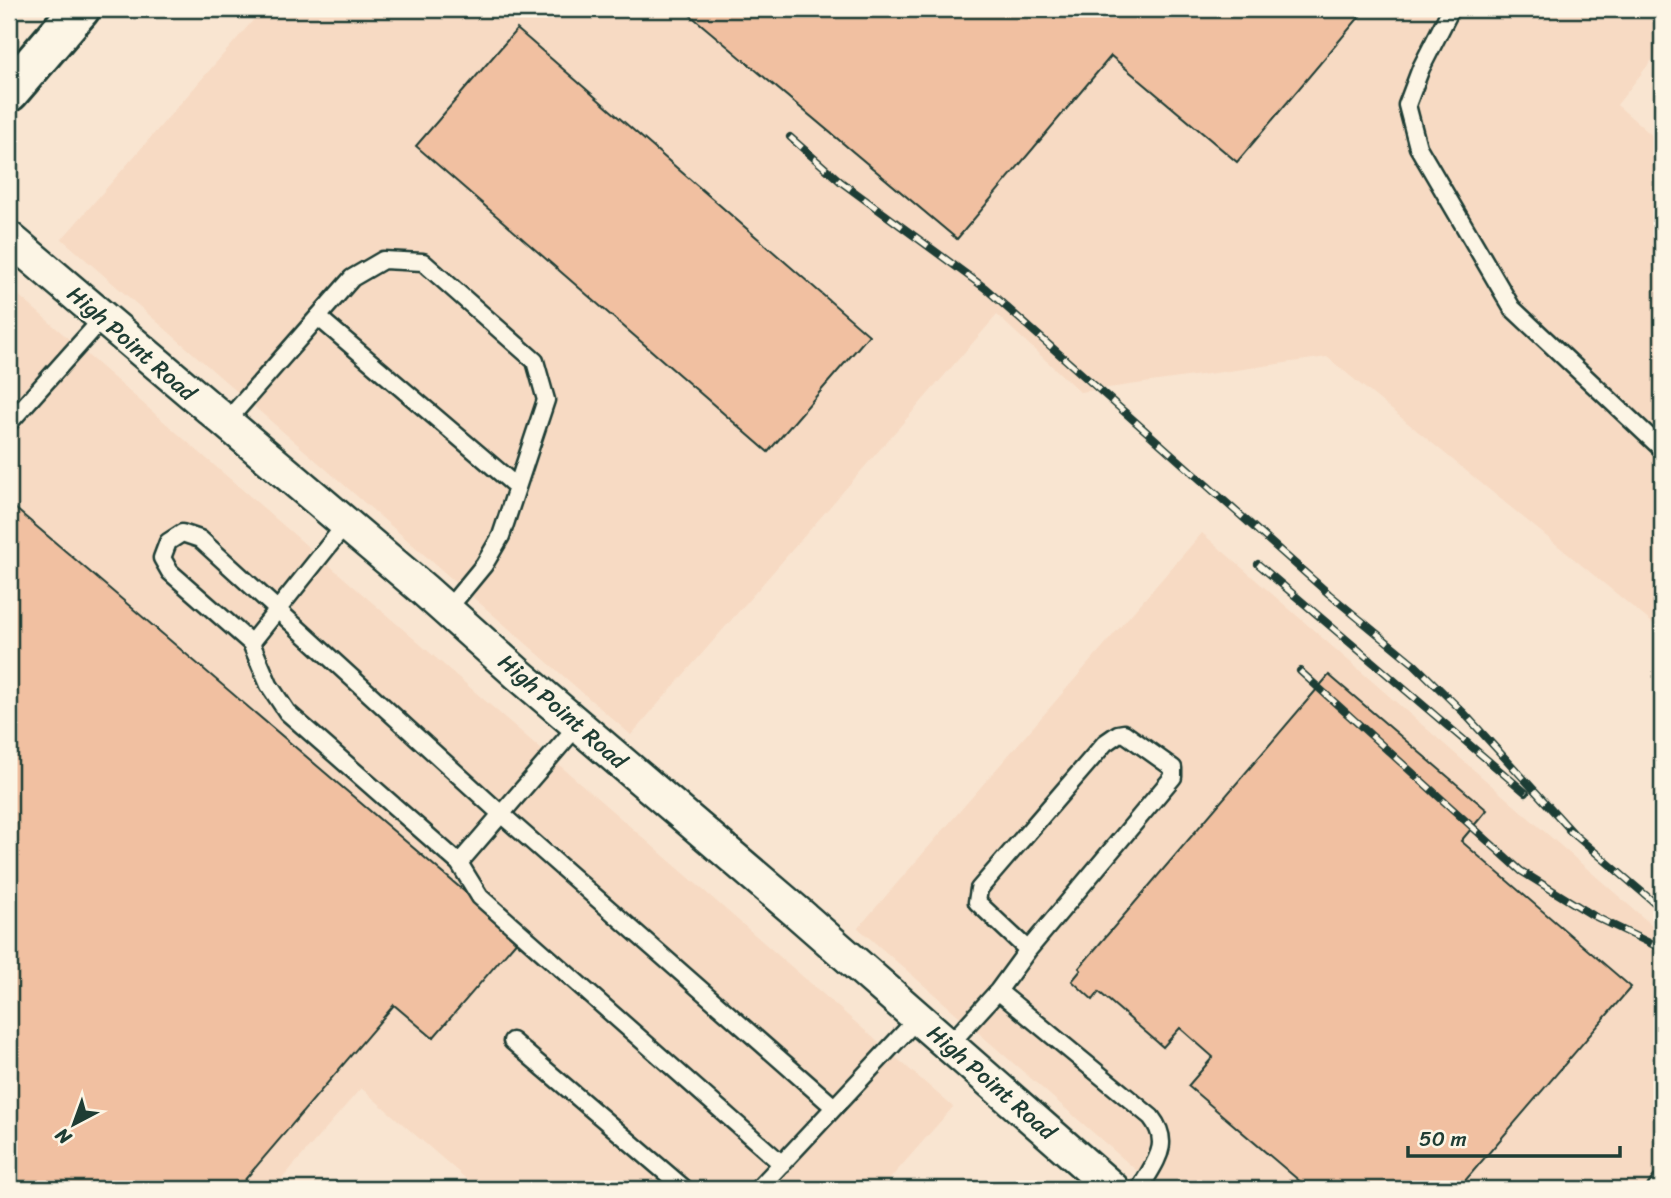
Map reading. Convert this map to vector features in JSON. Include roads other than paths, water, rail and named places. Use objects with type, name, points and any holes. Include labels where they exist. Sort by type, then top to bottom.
[{"type":"main road","points":[[9,92],[80,9]]},
{"type":"street","name":"High Point Road","points":[[9,237],[446,610],[918,1018],[1110,1188]]},
{"type":"lane","points":[[1451,9],[1421,68],[1406,105],[1418,148],[1512,308],[1662,449]]},
{"type":"lane","points":[[225,423],[352,278],[383,260],[423,262],[535,361],[546,400],[501,536],[484,565],[446,610]]},
{"type":"lane","points":[[318,317],[517,487]]},
{"type":"lane","points":[[9,423],[103,318]]},
{"type":"lane","points":[[251,643],[346,524]]},
{"type":"lane","points":[[782,1164],[480,897],[459,863],[286,712],[269,685],[251,643],[170,572],[162,558],[168,542],[182,533],[200,539],[501,814],[834,1107]]},
{"type":"lane","points":[[459,863],[578,725]]},
{"type":"lane","points":[[948,1045],[998,991],[1028,950],[1173,777],[1173,768],[1124,733],[1105,743],[979,889],[978,902],[1028,950]]},
{"type":"lane","points":[[998,991],[1151,1118],[1160,1129],[1163,1144],[1140,1189]]},
{"type":"lane","points":[[758,1189],[918,1018]]},
{"type":"lane","points":[[512,1041],[685,1189]]},
{"type":"lane","points":[[1656,1189],[1662,1181]]},
{"type":"railway","points":[[790,137],[841,182],[985,288],[1329,594],[1414,664],[1463,712],[1576,836]]},
{"type":"railway","points":[[1258,564],[1526,793]]},
{"type":"railway","points":[[1300,671],[1521,871],[1594,916],[1662,949]]},
{"type":"railway","points":[[1569,830],[1662,909]]}]
